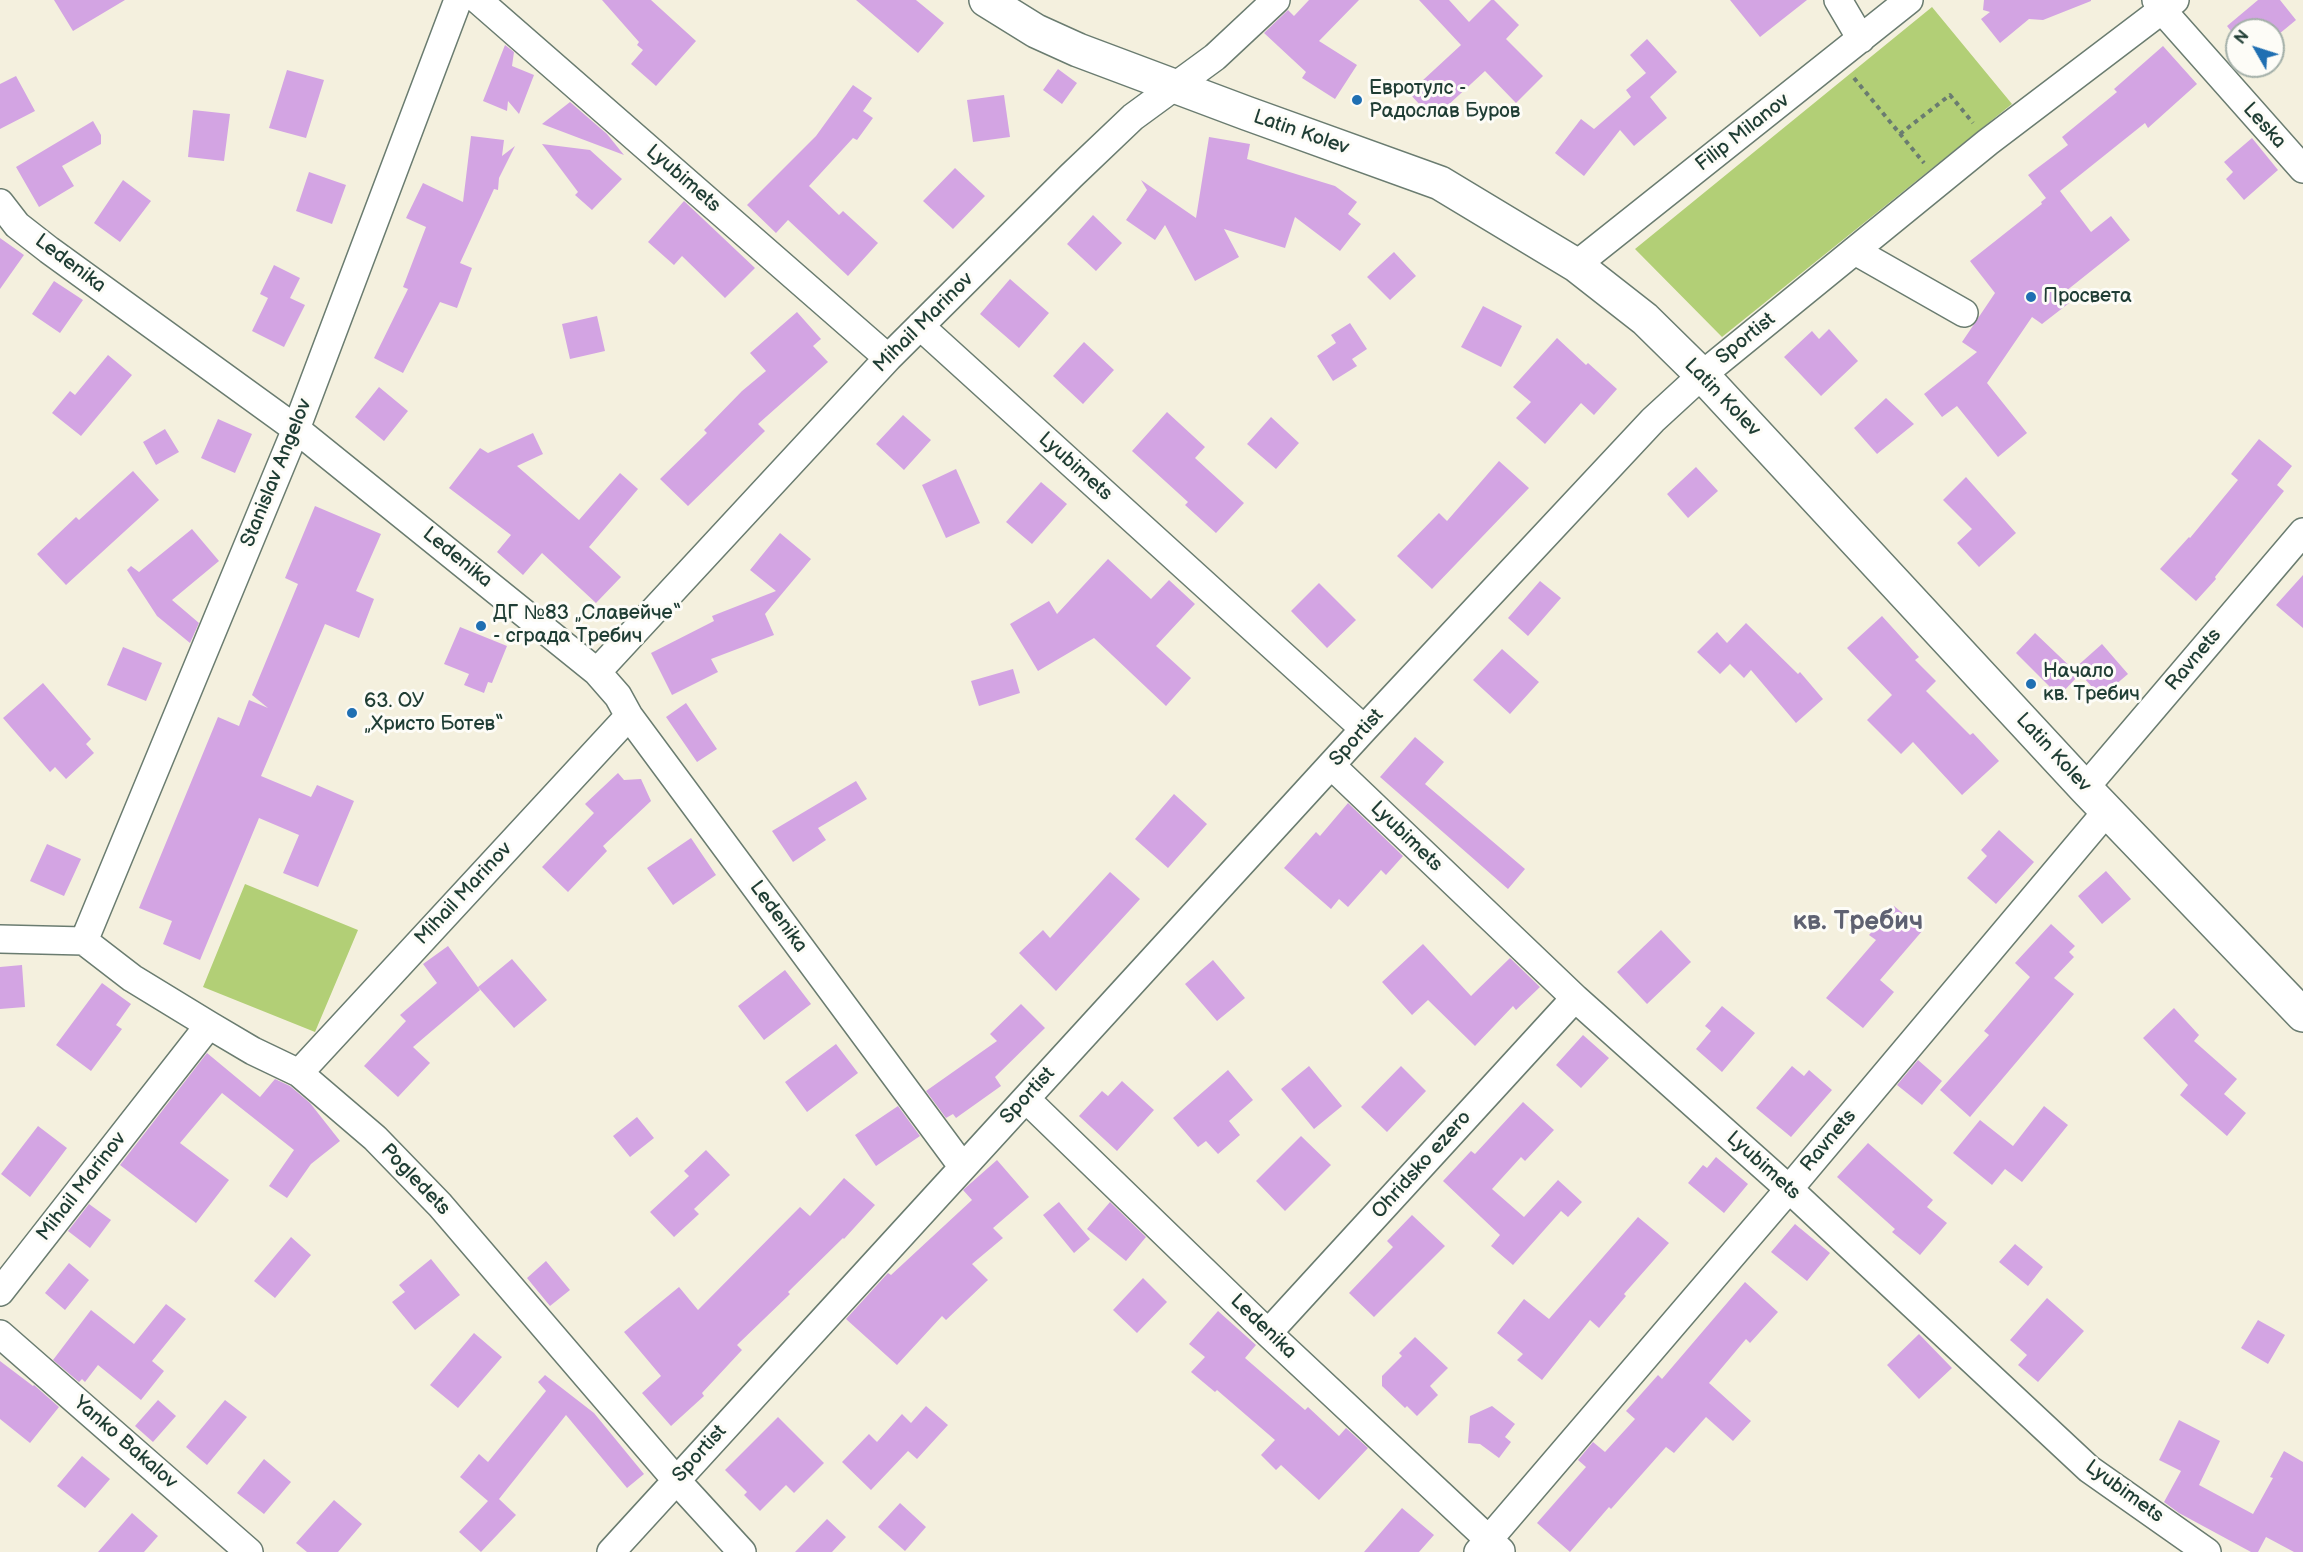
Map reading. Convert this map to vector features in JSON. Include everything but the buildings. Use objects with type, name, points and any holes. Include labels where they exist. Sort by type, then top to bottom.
[{"type":"main road","name":"Latin Kolev","points":[[986,0],[1036,31],[1174,87],[1440,183],[1576,265],[1645,319],[1702,375],[2085,788],[2303,1015]]},
{"type":"street","name":"Stanislav Angelov","points":[[84,941],[296,429],[458,0]]},
{"type":"street","name":"Lyubimets","points":[[478,0],[888,358]]},
{"type":"street","name":"Mihail Marinov","points":[[597,672],[920,326],[1133,117],[1215,57],[1275,0]]},
{"type":"street","points":[[1838,0],[1861,39]]},
{"type":"street","name":"Filip Milanov","points":[[1576,265],[1909,0]]},
{"type":"street","name":"Sportist","points":[[611,1552],[1364,729],[1653,420],[1702,375],[1855,250],[2164,4]]},
{"type":"street","name":"Leska","points":[[2164,4],[2303,169]]},
{"type":"street","name":"Ledenika","points":[[0,202],[17,225],[296,429],[597,672],[618,696],[629,716],[962,1166]]},
{"type":"street","points":[[1855,250],[1964,312]]},
{"type":"street","name":"Lyubimets","points":[[920,326],[1364,729]]},
{"type":"street","name":"Ravnets","points":[[2085,788],[2303,532]]},
{"type":"street","name":"Mihail Marinov","points":[[299,1073],[629,716]]},
{"type":"street","name":"Lyubimets","points":[[1332,766],[1575,998],[1789,1189],[2089,1469],[2206,1552]]},
{"type":"street","name":"Ravnets","points":[[1490,1548],[2107,811]]},
{"type":"street","points":[[0,939],[84,941]]},
{"type":"street","name":"Pogledets","points":[[84,941],[132,978],[253,1051],[299,1073],[375,1138],[440,1205],[676,1480],[742,1552]]},
{"type":"street","name":"Ohridsko ezero","points":[[1268,1333],[1575,998]]},
{"type":"street","name":"Mihail Marinov","points":[[0,1292],[209,1025]]},
{"type":"street","name":"Ledenika","points":[[1026,1099],[1490,1548]]},
{"type":"street","name":"Yanko Bakalov","points":[[0,1334],[249,1552]]},
{"type":"path","points":[[1837,58],[1940,182]]},
{"type":"path","points":[[1900,134],[1950,95],[1988,142]]},
{"type":"green space","points":[[1932,7],[2012,104],[1722,337],[1635,249]]},
{"type":"green space","points":[[245,884],[358,930],[315,1032],[203,987]]},
{"type":"place","name":"Евротулс - Радослав Буров","points":[[1357,100]]},
{"type":"place","name":"Просвета","points":[[2031,297]]},
{"type":"place","name":"ДГ №83 „Славейче“ - сграда Требич","points":[[481,626]]},
{"type":"place","name":"Начало кв. Требич","points":[[2031,684]]},
{"type":"place","name":"63. ОУ „Христо Ботев“","points":[[352,713]]},
{"type":"district","name":"кв. Требич","points":[[1858,922]]}]
